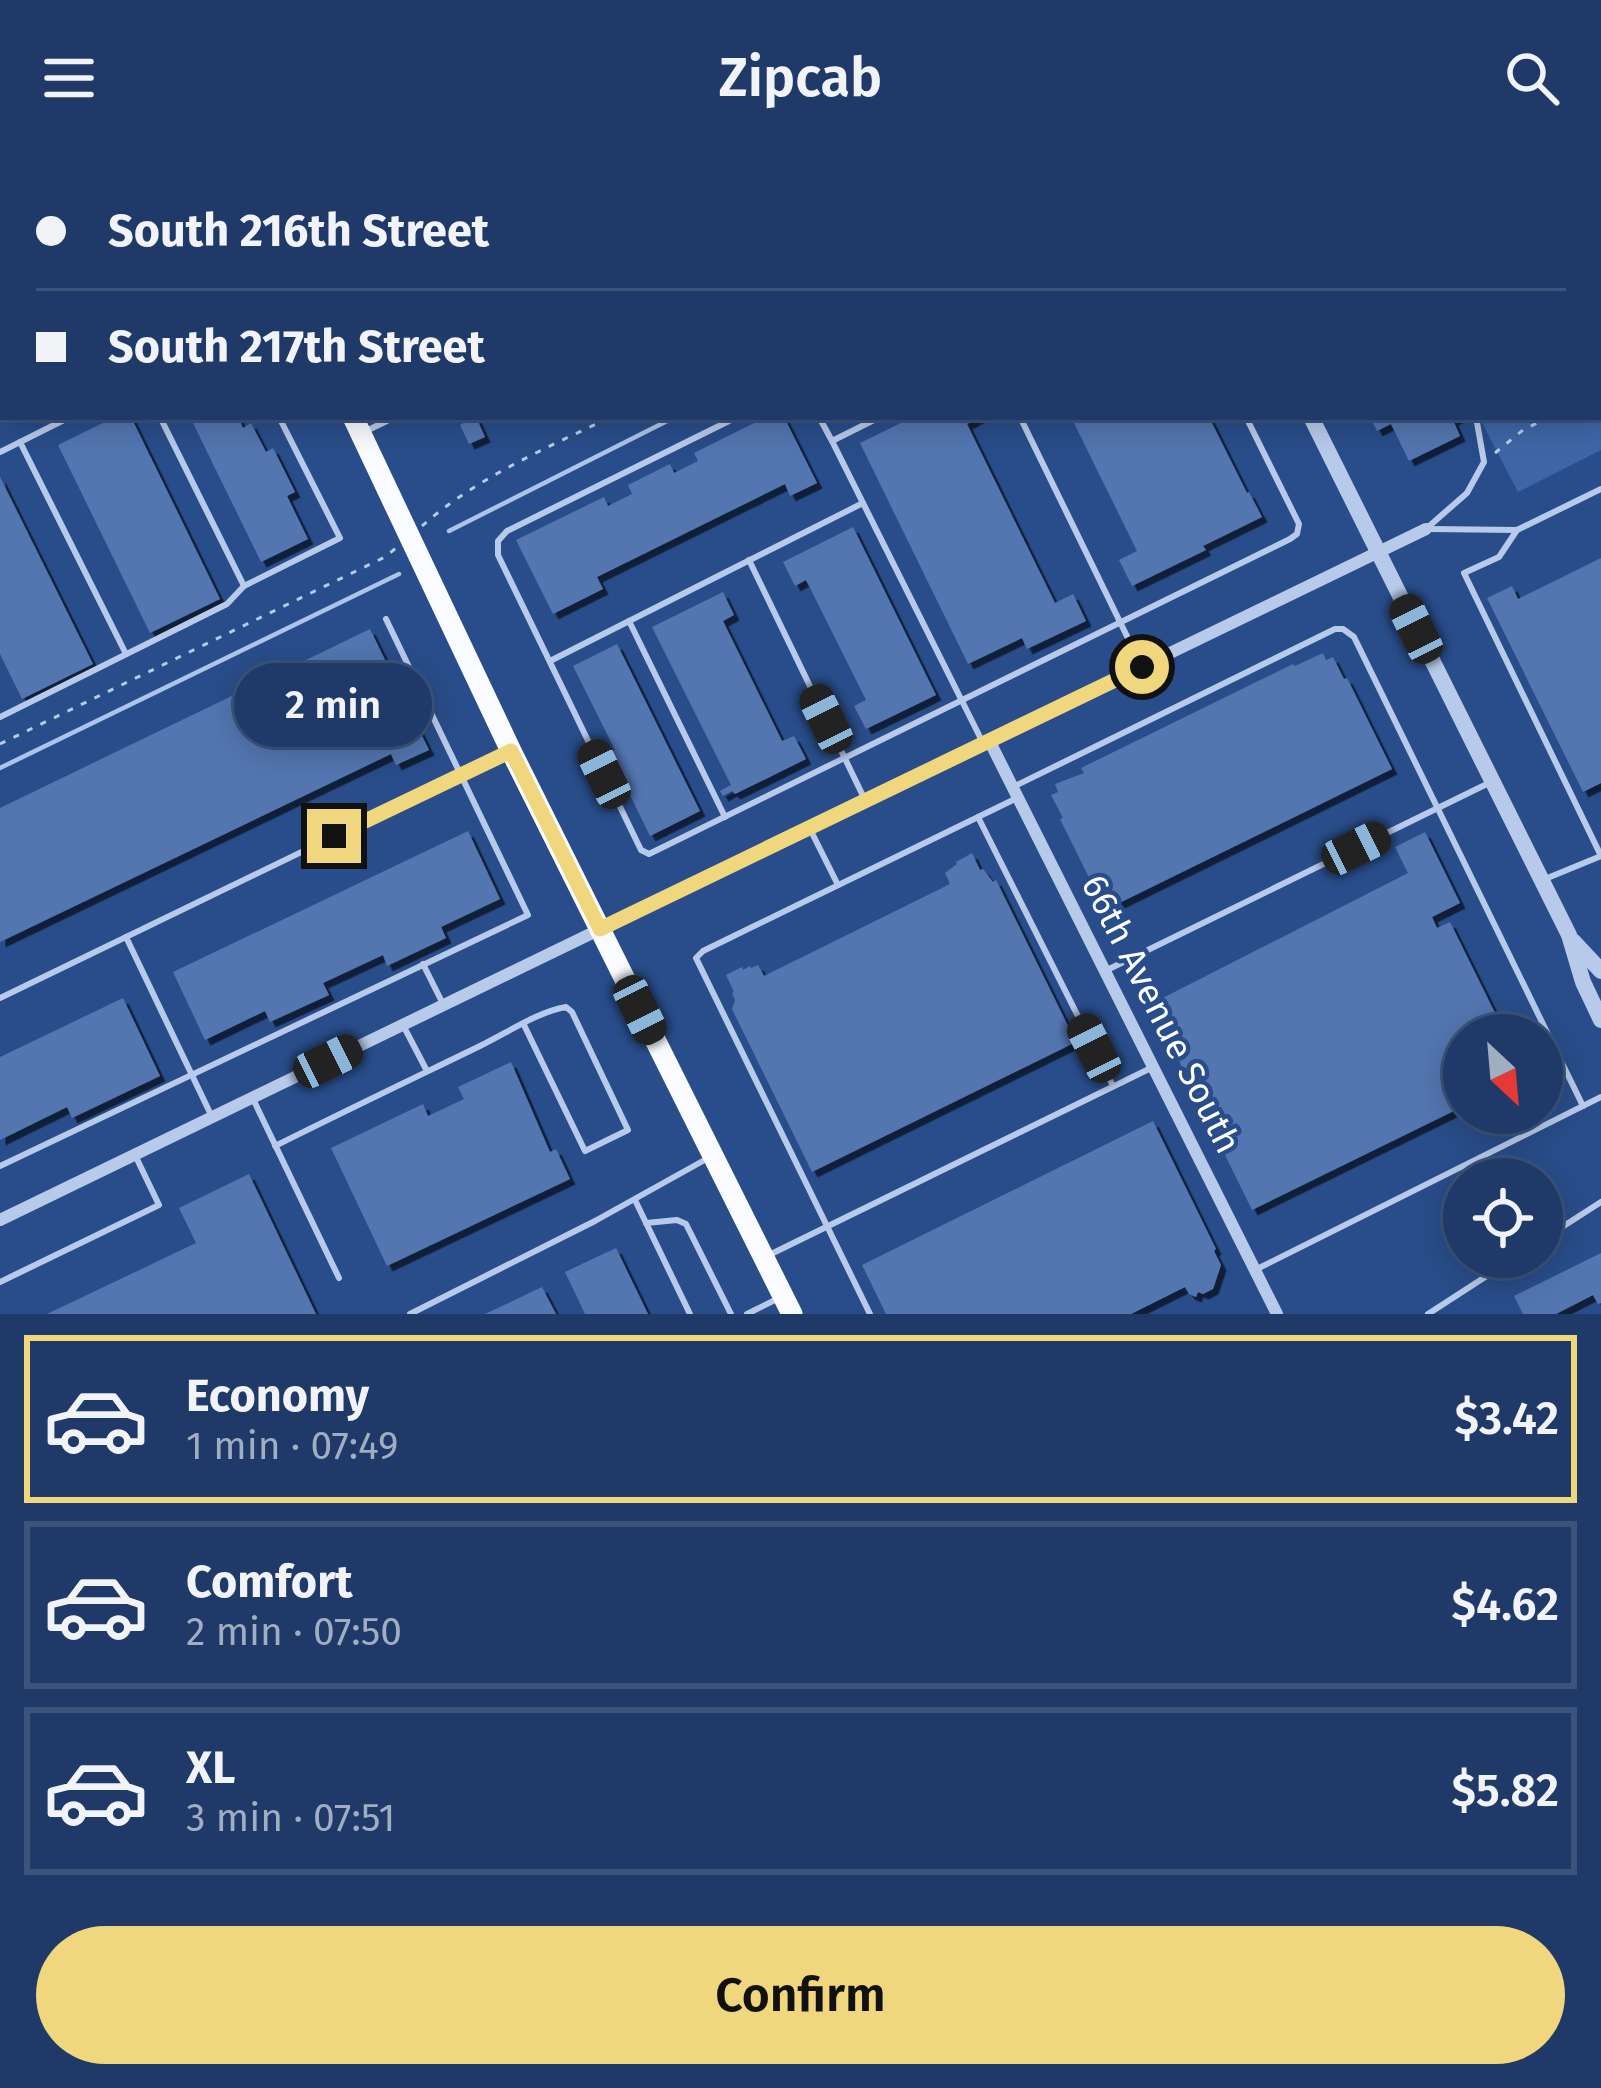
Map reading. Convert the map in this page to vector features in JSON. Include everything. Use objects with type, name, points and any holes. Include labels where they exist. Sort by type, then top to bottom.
[{"type":"main road","points":[[357,425],[511,751],[787,1305]]},
{"type":"street","points":[[1319,420],[1378,553],[1569,935],[1582,982],[1601,1020]]},
{"type":"street","points":[[0,1220],[1426,529]]},
{"type":"street","name":"66th Avenue South","points":[[987,743],[1106,970],[1272,1312]]},
{"type":"street","points":[[1569,935],[1601,971]]},
{"type":"lane","points":[[0,452],[64,420]]},
{"type":"lane","points":[[161,420],[244,586]]},
{"type":"lane","points":[[0,704],[3,716],[226,604],[244,586],[340,538],[281,420]]},
{"type":"lane","points":[[731,420],[507,531],[498,541],[498,555],[549,661],[641,850],[649,854],[1297,534],[1299,524],[1247,420]]},
{"type":"lane","points":[[821,420],[987,743]]},
{"type":"lane","points":[[832,441],[874,420]]},
{"type":"lane","points":[[1021,420],[1142,667]]},
{"type":"lane","points":[[1426,529],[1467,493],[1484,461],[1477,420]]},
{"type":"lane","points":[[20,442],[126,654]]},
{"type":"lane","points":[[1426,529],[1517,530],[1601,489]]},
{"type":"lane","points":[[549,661],[862,503]]},
{"type":"lane","points":[[1517,530],[1499,557],[1463,573],[1601,856],[1541,881]]},
{"type":"lane","points":[[749,560],[866,801]]},
{"type":"lane","points":[[0,1166],[528,915],[386,619]]},
{"type":"lane","points":[[629,621],[726,818]]},
{"type":"lane","points":[[869,1314],[695,958],[978,817],[1016,792],[1335,629],[1354,637],[1582,1106]]},
{"type":"lane","points":[[0,998],[511,751]]},
{"type":"lane","points":[[1106,970],[1492,782]]},
{"type":"lane","points":[[978,817],[1113,1086]]},
{"type":"lane","points":[[809,828],[838,885]]},
{"type":"lane","points":[[126,938],[212,1117]]},
{"type":"lane","points":[[423,964],[444,1005]]},
{"type":"lane","points":[[275,1146],[524,1024],[566,1007],[628,1130],[585,1151],[524,1024]]},
{"type":"lane","points":[[403,1024],[428,1071]]},
{"type":"lane","points":[[764,1257],[1154,1066]]},
{"type":"lane","points":[[1255,1270],[1601,1096]]},
{"type":"lane","points":[[253,1097],[339,1278]]},
{"type":"lane","points":[[0,1282],[159,1205],[135,1155]]},
{"type":"lane","points":[[410,1314],[713,1156]]},
{"type":"lane","points":[[634,1200],[690,1314]]},
{"type":"lane","points":[[1563,1226],[1601,1202]]},
{"type":"lane","points":[[646,1223],[676,1220],[686,1224],[731,1314]]},
{"type":"lane","points":[[1428,1314],[1484,1278]]},
{"type":"lane","points":[[747,1314],[787,1305]]},
{"type":"path","points":[[0,744],[385,557],[450,502],[605,420]]},
{"type":"path","points":[[1484,461],[1543,420]]},
{"type":"shaded area","points":[[1481,420],[1601,420],[1601,450],[1518,492]]},
{"type":"building","points":[[109,420],[132,420],[220,599],[150,633],[58,445]]},
{"type":"building","points":[[191,420],[239,420],[243,428],[251,423],[266,452],[273,448],[295,492],[287,496],[308,539],[261,562]]},
{"type":"building","points":[[477,420],[485,437],[469,444],[460,425]]},
{"type":"building","points":[[760,420],[786,420],[817,483],[790,496],[785,484],[597,577],[603,589],[553,614],[516,540],[604,497],[608,506],[632,494],[628,485],[670,464],[674,473],[698,461],[694,453]]},
{"type":"building","points":[[907,420],[974,420],[967,424],[1055,603],[1073,594],[1086,621],[1027,649],[1022,638],[968,664],[860,443]]},
{"type":"building","points":[[1072,420],[1210,420],[1262,517],[1132,586],[1119,560],[1137,551]]},
{"type":"building","points":[[1372,420],[1453,420],[1460,436],[1409,461],[1391,424],[1377,431]]},
{"type":"building","points":[[0,477],[93,664],[22,699],[0,654]]},
{"type":"building","points":[[853,527],[936,695],[866,729],[854,706],[866,700],[806,580],[795,586],[783,562]]},
{"type":"building","points":[[1601,558],[1601,783],[1583,792],[1487,598],[1512,586],[1518,599]]},
{"type":"building","points":[[723,592],[734,615],[723,621],[782,741],[794,736],[806,759],[723,796],[720,791],[731,785],[652,627]]},
{"type":"building","points":[[370,629],[429,750],[396,765],[391,754],[0,942],[0,808]]},
{"type":"building","points":[[617,644],[700,811],[650,836],[609,752],[615,750],[573,666]]},
{"type":"building","points":[[1323,653],[1326,660],[1333,657],[1347,678],[1392,769],[1105,910],[1060,819],[1051,795],[1058,792],[1055,784]]},
{"type":"building","points":[[468,831],[500,899],[441,927],[446,938],[387,966],[383,955],[323,983],[329,995],[270,1022],[265,1011],[205,1040],[173,972]]},
{"type":"building","points":[[1425,832],[1460,903],[1432,917],[1437,928],[1450,922],[1496,1014],[1443,1014],[1443,1116],[1252,1210],[1151,1004],[1408,873],[1395,847]]},
{"type":"building","points":[[972,853],[980,870],[996,880],[1076,1042],[812,1172],[732,1009],[734,992],[726,975],[758,965],[764,976],[950,884],[945,873]]},
{"type":"building","points":[[123,998],[160,1076],[72,1118],[67,1107],[0,1140],[0,1057]]},
{"type":"building","points":[[511,1062],[550,1152],[556,1149],[570,1179],[387,1266],[331,1148],[423,1104],[428,1116],[464,1099],[458,1087]]},
{"type":"building","points":[[1153,1121],[1216,1249],[1221,1265],[1213,1289],[1198,1292],[1196,1297],[1185,1287],[1131,1314],[886,1314],[862,1265]]},
{"type":"building","points":[[249,1174],[316,1314],[47,1314],[196,1243],[179,1208]]},
{"type":"building","points":[[616,1248],[648,1314],[585,1314],[565,1272]]},
{"type":"building","points":[[1601,1253],[1601,1303],[1593,1295],[1556,1314],[1523,1314],[1514,1296],[1550,1278],[1563,1278],[1563,1272]]},
{"type":"building","points":[[542,1287],[556,1314],[485,1314]]},
{"type":"waterway","points":[[449,531],[669,420]]},
{"type":"waterway","points":[[0,768],[399,574]]},
{"type":"route","points":[[334,836],[511,751],[600,929],[1142,667]]}]
